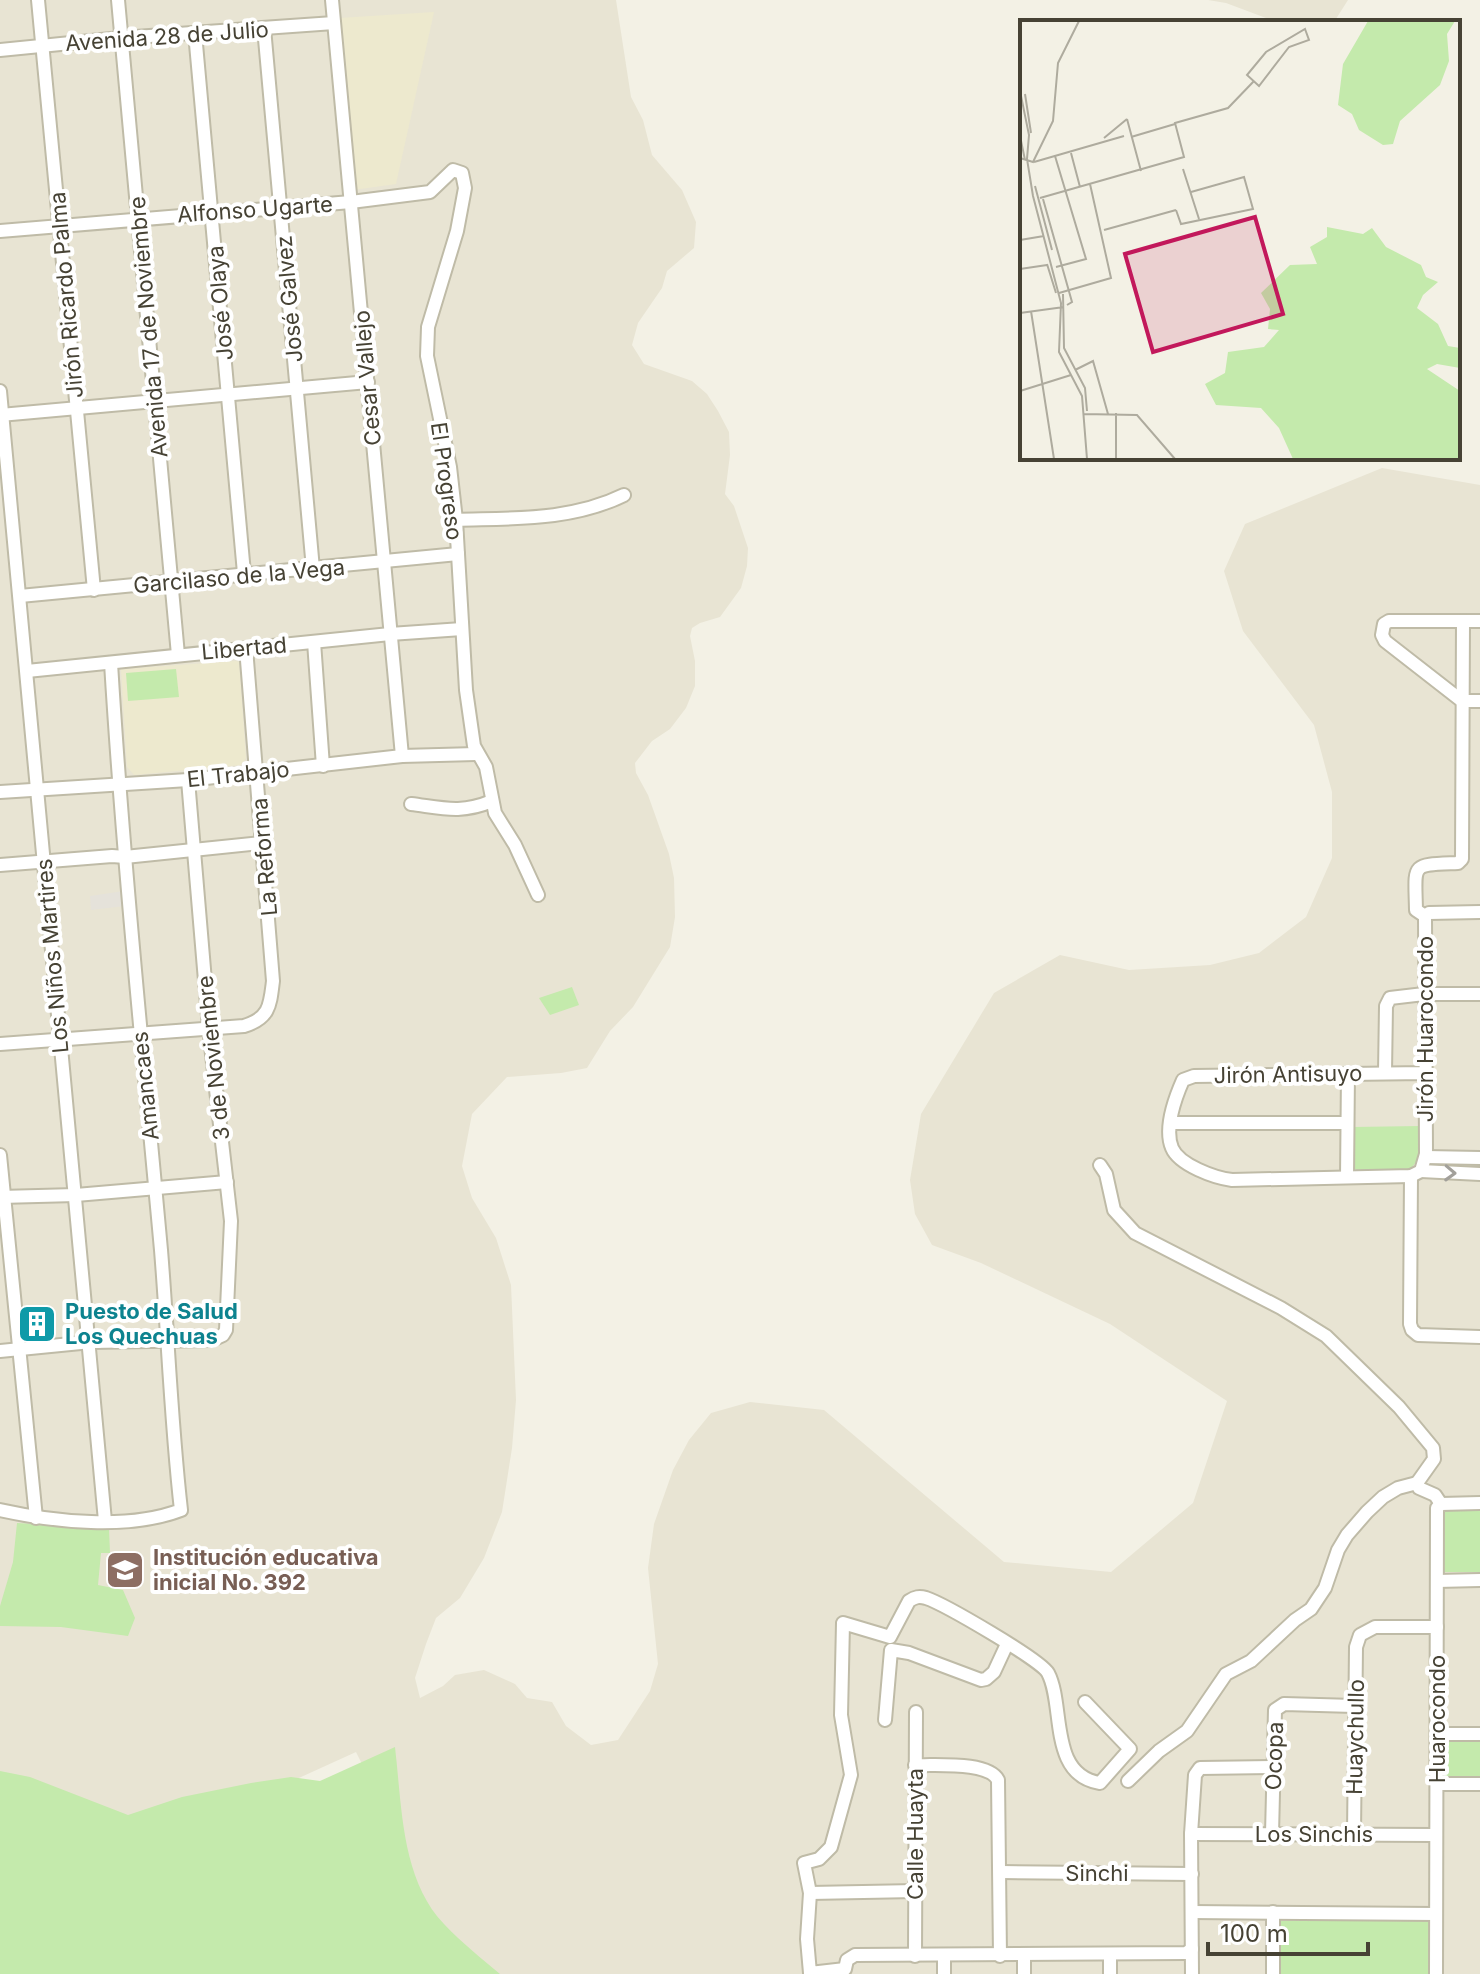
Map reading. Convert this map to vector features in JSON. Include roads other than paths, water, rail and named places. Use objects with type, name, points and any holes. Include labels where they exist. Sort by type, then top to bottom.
[{"type":"street","name":"Jirón Ricardo Palma","points":[[38,0],[94,590]]},
{"type":"street","name":"Avenida 17 de Noviembre","points":[[118,0],[178,655]]},
{"type":"street","name":"Cesar Vallejo","points":[[332,0],[402,756]]},
{"type":"street","name":"Avenida 28 de Julio","points":[[0,50],[334,23]]},
{"type":"street","name":"José Galvez","points":[[264,28],[313,569]]},
{"type":"street","name":"José Olaya","points":[[195,33],[244,573]]},
{"type":"street","name":"Alfonso Ugarte","points":[[0,231],[351,202],[430,192],[453,170]]},
{"type":"street","name":"El Progreso","points":[[453,170],[459,170],[463,175],[463,199],[454,246],[439,288],[426,342],[450,467],[466,690],[476,754],[486,767],[495,813],[515,845],[538,895]]},
{"type":"street","points":[[1,415],[368,382]]},
{"type":"street","name":"Los Niños Martires","points":[[0,391],[91,1342],[105,1521]]},
{"type":"street","points":[[456,520],[585,511],[624,495]]},
{"type":"street","name":"Garcilaso de la Vega","points":[[20,596],[458,554]]},
{"type":"street","points":[[1480,621],[1389,621],[1382,629],[1385,641],[1462,701],[1480,701]]},
{"type":"street","name":"Jirón Huarocondo","points":[[1463,621],[1462,859],[1458,863],[1424,864],[1416,878],[1416,910],[1425,916],[1426,1157],[1416,1173],[1412,1330],[1418,1335],[1480,1337]]},
{"type":"street","name":"Libertad","points":[[27,671],[462,629]]},
{"type":"street","points":[[314,642],[323,766]]},
{"type":"street","name":"La Reforma","points":[[209,1028],[244,1026],[264,1017],[273,981],[246,648]]},
{"type":"street","name":"Amancaes","points":[[105,1521],[140,1520],[181,1510],[172,1434],[169,1339],[118,785],[111,663]]},
{"type":"street","name":"El Trabajo","points":[[0,792],[188,780],[402,756],[476,754]]},
{"type":"street","name":"3 de Noviembre","points":[[169,1339],[212,1340],[223,1335],[228,1324],[231,1221],[209,1028],[188,780]]},
{"type":"street","points":[[411,804],[456,810],[471,809],[492,801]]},
{"type":"street","points":[[0,865],[125,857],[261,843]]},
{"type":"street","points":[[1425,916],[1429,913],[1480,912]]},
{"type":"street","points":[[1385,1073],[1386,1006],[1392,997],[1480,994]]},
{"type":"street","points":[[0,1044],[140,1036],[209,1028]]},
{"type":"street","points":[[1347,1177],[1348,1073]]},
{"type":"street","name":"Jirón Antisuyo","points":[[1171,1123],[1183,1080],[1194,1076],[1425,1073]]},
{"type":"street","points":[[1347,1123],[1171,1123],[1171,1147],[1177,1155],[1213,1176],[1243,1181],[1416,1173],[1480,1174]]},
{"type":"street","points":[[0,1155],[36,1518]]},
{"type":"street","points":[[1426,1157],[1480,1158]]},
{"type":"street","points":[[1100,1165],[1106,1174],[1114,1210],[1135,1233],[1281,1308],[1338,1345],[1399,1407],[1433,1448],[1434,1459],[1417,1483],[1398,1488],[1383,1497],[1347,1535],[1338,1550],[1325,1588],[1311,1609],[1251,1661],[1226,1674],[1187,1731],[1159,1751],[1128,1781]]},
{"type":"street","points":[[2,1197],[76,1195],[227,1182]]},
{"type":"street","points":[[0,1351],[91,1342],[169,1339]]},
{"type":"street","points":[[1417,1483],[1419,1488],[1435,1495],[1441,1504],[1480,1503]]},
{"type":"street","name":"Huarocondo","points":[[1436,1974],[1437,1508],[1441,1504]]},
{"type":"street","points":[[0,1510],[36,1518],[105,1521]]},
{"type":"street","points":[[1437,1581],[1480,1580]]},
{"type":"street","points":[[1085,1702],[1130,1749],[1100,1783],[1081,1776],[1064,1750],[1049,1674],[1041,1663],[965,1618],[919,1597],[909,1601],[890,1637],[843,1623],[841,1715],[851,1775],[831,1847],[819,1859],[804,1863],[810,1893],[807,1939],[810,1973],[845,1969],[847,1960],[855,1955],[1186,1953],[1192,1949]]},
{"type":"street","name":"Huaychullo","points":[[1354,1834],[1357,1640],[1366,1630],[1375,1627],[1437,1627]]},
{"type":"street","points":[[885,1720],[891,1650],[909,1653],[981,1680],[994,1672],[1007,1644]]},
{"type":"street","name":"Ocopa","points":[[1272,1834],[1274,1716],[1279,1706],[1354,1706]]},
{"type":"street","name":"Calle Huayta","points":[[915,1956],[916,1712]]},
{"type":"street","points":[[1437,1734],[1480,1734]]},
{"type":"street","points":[[915,1765],[981,1768],[995,1774],[1000,1788],[1000,1956]]},
{"type":"street","points":[[1192,1974],[1191,1834],[1195,1775],[1200,1768],[1273,1767]]},
{"type":"street","points":[[1437,1784],[1480,1784]]},
{"type":"street","name":"Los Sinchis","points":[[1191,1834],[1436,1835]]},
{"type":"street","name":"Sinchi","points":[[1001,1872],[1192,1874]]},
{"type":"street","points":[[810,1893],[916,1891]]},
{"type":"street","points":[[1192,1912],[1436,1914]]},
{"type":"street","points":[[1273,1912],[1273,1974]]},
{"type":"street","points":[[1110,1954],[1110,1974]]},
{"type":"street","points":[[1024,1955],[1024,1974]]},
{"type":"street","points":[[944,1956],[944,1974]]},
{"type":"place","name":"Puesto de Salud Los Quechuas","points":[[37,1324]]},
{"type":"place","name":"Institución educativa inicial No. 392","points":[[125,1570]]}]
